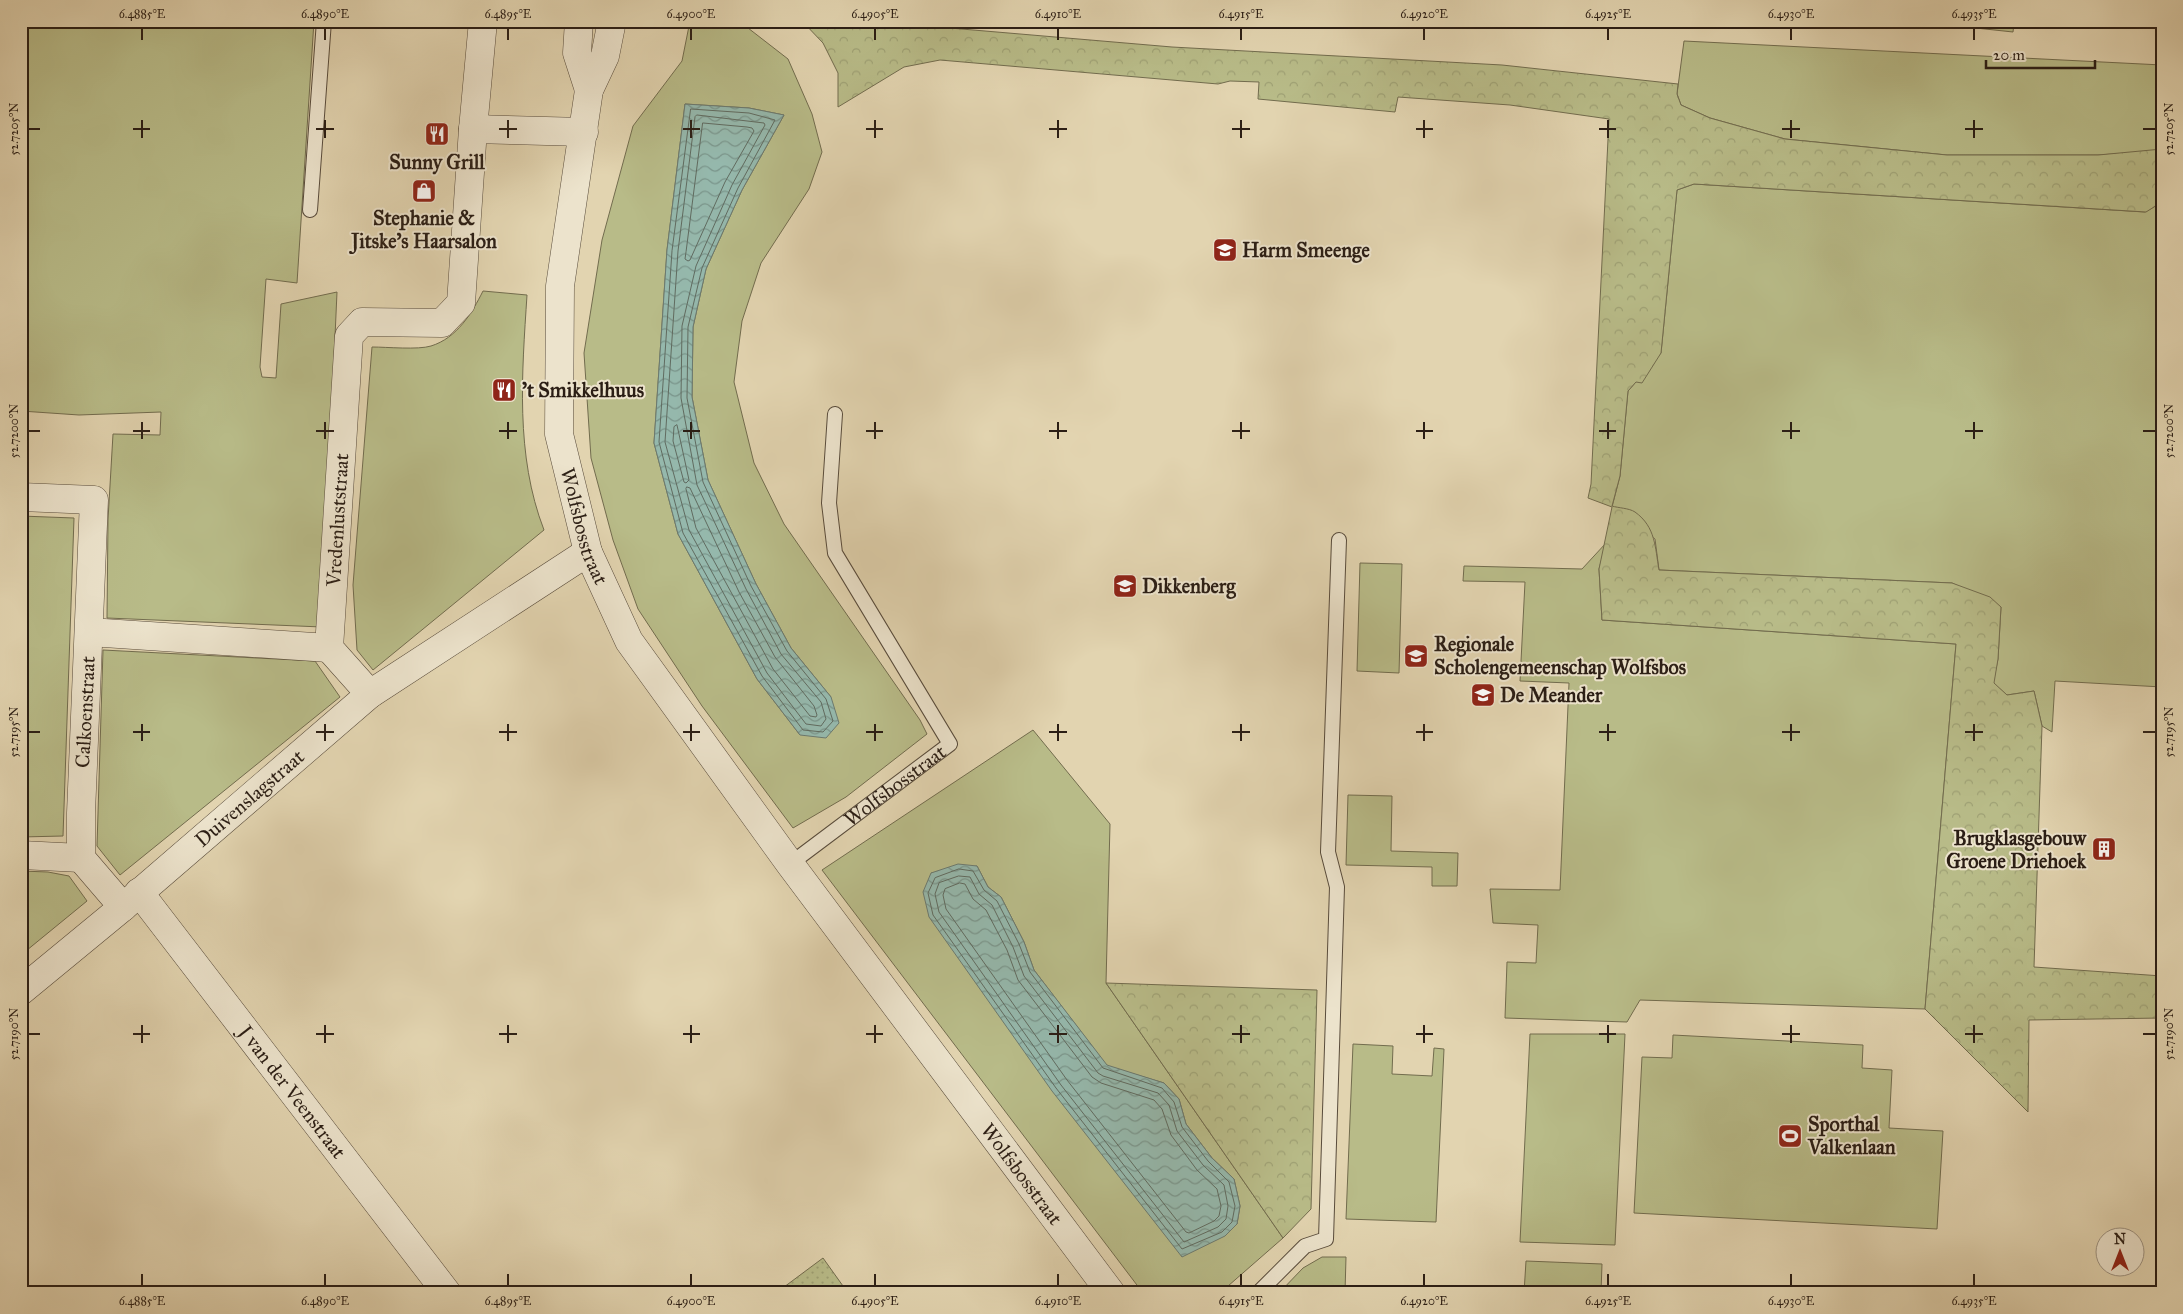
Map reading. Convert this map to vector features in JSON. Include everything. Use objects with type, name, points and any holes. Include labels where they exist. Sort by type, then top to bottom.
[{"type":"street","points":[[483,21],[473,130],[584,132]]},
{"type":"street","name":"Wolfsbosstraat","points":[[579,21],[577,53],[589,90]]},
{"type":"street","name":"Wolfsbosstraat","points":[[612,21],[605,56],[589,90],[560,286],[559,434],[588,552],[629,641],[790,864],[1111,1293]]},
{"type":"street","name":"Vredenluststraat","points":[[329,648],[349,336],[362,322],[442,323],[461,303],[473,130]]},
{"type":"street","name":"Calkoenstraat","points":[[21,497],[94,500],[80,813],[80,858]]},
{"type":"street","name":"Duivenslagstraat","points":[[21,991],[131,900],[370,694],[588,552]]},
{"type":"street","points":[[89,632],[329,648],[370,694]]},
{"type":"street","points":[[21,856],[80,858],[131,900]]},
{"type":"street","name":"J van der Veenstraat","points":[[131,900],[447,1293]]},
{"type":"lane","points":[[310,210],[324,21]]},
{"type":"lane","name":"Wolfsbosstraat","points":[[790,864],[950,744],[836,553],[829,503],[835,414]]},
{"type":"lane","points":[[1258,1293],[1305,1246],[1326,1239],[1337,887],[1328,852],[1339,540]]},
{"type":"green space","points":[[21,21],[314,21],[297,283],[266,279],[260,367],[262,377],[276,378],[281,304],[337,292],[322,627],[107,618],[108,520],[113,434],[160,435],[161,412],[79,415],[21,411]]},
{"type":"green space","points":[[690,21],[739,21],[788,59],[812,114],[822,152],[809,189],[761,263],[742,321],[734,382],[754,463],[784,524],[920,720],[927,734],[846,797],[793,828],[702,706],[638,609],[613,540],[591,458],[584,353],[602,240],[633,126],[682,61]],"holes":[[[685,104],[749,108],[784,115],[742,190],[706,269],[693,327],[692,397],[708,480],[756,584],[791,648],[831,697],[800,735],[757,679],[678,534],[654,443],[667,250]]]},
{"type":"green space","points":[[802,21],[902,21],[903,24],[1172,47],[1502,65],[1678,84],[1677,94],[1681,105],[1710,118],[1785,139],[1947,155],[2098,155],[2162,149],[2162,202],[2146,212],[1694,184],[1677,190],[1661,353],[1642,383],[1636,382],[1628,391],[1620,476],[1612,506],[1635,512],[1647,524],[1653,538],[1659,570],[1952,583],[1990,597],[2001,607],[1998,659],[1994,683],[2007,695],[2034,691],[2042,726],[2034,967],[2162,976],[2162,1018],[2029,1020],[2028,1112],[1925,1009],[1956,644],[1602,620],[1599,569],[1612,507],[1588,498],[1591,484],[1609,119],[1510,105],[1398,97],[1395,112],[1258,99],[1259,82],[1230,81],[1218,84],[940,60],[904,67],[838,107],[838,73],[823,43]]},
{"type":"green space","points":[[1911,21],[2006,21],[2014,23],[2013,32]]},
{"type":"green space","points":[[1684,41],[2162,65],[2162,151],[2098,155],[1947,155],[1785,139],[1710,118],[1681,105],[1677,94]]},
{"type":"green space","points":[[1694,184],[2145,212],[2162,202],[2162,687],[2055,681],[2052,732],[2042,726],[2034,691],[2007,695],[1993,683],[1998,659],[2001,607],[1952,583],[1659,570],[1655,539],[1612,507],[1620,476],[1628,391],[1661,353],[1677,190]]},
{"type":"green space","points":[[483,291],[527,295],[523,354],[525,443],[528,473],[544,530],[373,670],[357,650],[353,585],[372,347],[418,348],[440,342],[449,337],[463,324]]},
{"type":"green space","points":[[21,516],[74,518],[63,836],[21,837]]},
{"type":"green space","points":[[1606,543],[1599,569],[1602,620],[1956,644],[1925,1009],[1640,1000],[1627,1022],[1505,1018],[1507,962],[1536,963],[1538,925],[1493,923],[1490,889],[1560,890],[1569,683],[1520,681],[1525,582],[1463,581],[1464,566],[1582,569]]},
{"type":"green space","points":[[1360,563],[1402,564],[1399,673],[1357,671]]},
{"type":"green space","points":[[103,650],[315,661],[340,697],[120,875],[97,846]]},
{"type":"green space","points":[[1033,730],[1110,824],[1106,983],[1283,1238],[1220,1293],[1143,1293],[822,870]],"holes":[[[977,866],[988,887],[1001,897],[1024,942],[1034,970],[1107,1066],[1164,1083],[1179,1099],[1186,1124],[1212,1158],[1234,1179],[1240,1206],[1237,1224],[931,873]]]},
{"type":"green space","points":[[1348,795],[1392,796],[1391,851],[1458,853],[1457,886],[1432,886],[1432,867],[1346,865]]},
{"type":"green space","points":[[21,871],[48,872],[69,876],[87,901],[21,955]]},
{"type":"green space","points":[[1106,983],[1317,990],[1311,1209],[1283,1238]]},
{"type":"green space","points":[[1530,1034],[1625,1034],[1615,1245],[1520,1242]]},
{"type":"green space","name":"Sporthal Valkenlaan","points":[[1673,1035],[1863,1045],[1862,1068],[1892,1070],[1889,1128],[1943,1131],[1937,1229],[1634,1213],[1642,1057],[1672,1058]]},
{"type":"green space","points":[[1353,1044],[1393,1046],[1392,1074],[1432,1076],[1434,1048],[1444,1049],[1436,1222],[1346,1219]]},
{"type":"green space","points":[[1322,1257],[1346,1257],[1345,1293],[1279,1293],[1303,1268]]},
{"type":"green space","points":[[823,1258],[848,1293],[776,1293]]},
{"type":"green space","points":[[1526,1261],[1602,1264],[1601,1293],[1524,1293]]},
{"type":"water","points":[[685,104],[749,108],[784,115],[742,190],[706,269],[693,327],[692,397],[708,480],[756,584],[791,648],[831,697],[839,723],[826,738],[800,735],[757,679],[678,534],[654,443],[667,250]]},
{"type":"water","points":[[958,864],[977,866],[988,887],[1001,897],[1024,942],[1034,970],[1107,1065],[1164,1083],[1179,1099],[1186,1124],[1212,1158],[1234,1179],[1240,1206],[1237,1224],[1225,1236],[1182,1257],[1052,1091],[929,917],[923,892],[931,873]]},
{"type":"place","name":"Sunny Grill","points":[[437,134]]},
{"type":"place","name":"Stephanie & Jitske's Haarsalon","points":[[424,191]]},
{"type":"place","name":"Harm Smeenge","points":[[1225,250]]},
{"type":"place","name":"'t Smikkelhuus","points":[[504,390]]},
{"type":"place","name":"Dikkenberg","points":[[1125,586]]},
{"type":"place","name":"Regionale Scholengemeenschap Wolfsbos","points":[[1416,656]]},
{"type":"place","name":"De Meander","points":[[1483,695]]},
{"type":"place","name":"Brugklasgebouw Groene Driehoek","points":[[2104,849]]},
{"type":"place","name":"Sporthal Valkenlaan","points":[[1790,1136]]}]
